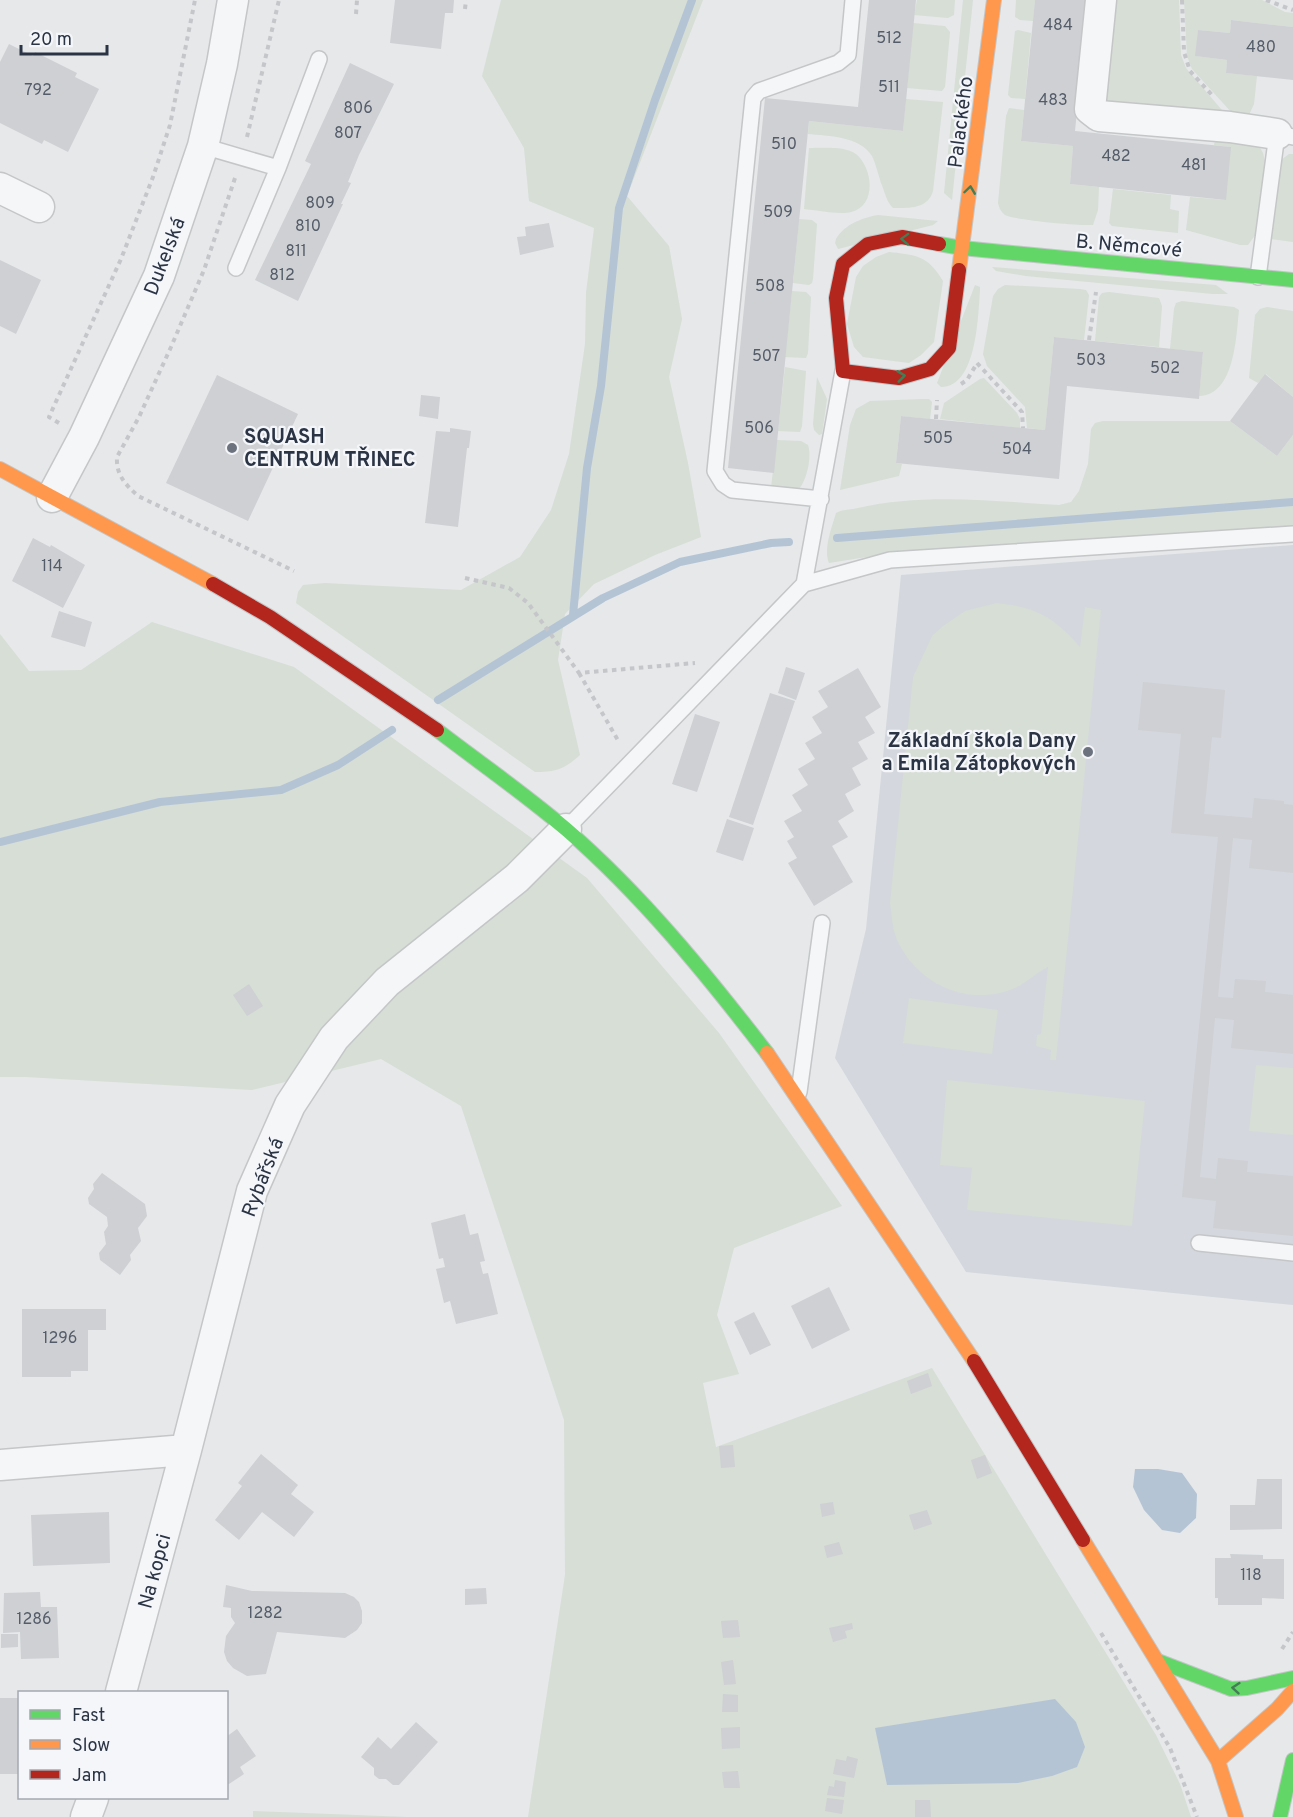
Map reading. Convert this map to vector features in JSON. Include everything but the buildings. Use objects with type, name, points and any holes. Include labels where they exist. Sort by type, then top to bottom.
[{"type":"main road","name":"Palackého","points":[[962,248],[994,0]]},
{"type":"main road","points":[[902,237],[962,248],[949,348],[930,369],[899,378],[843,371],[836,298],[843,264],[868,244],[902,237]]},
{"type":"main road","name":"B. Němcové","points":[[962,248],[1293,280]]},
{"type":"main road","points":[[0,469],[200,576],[270,617],[418,716],[566,829],[619,878],[715,985],[771,1058],[957,1333],[1218,1761],[1236,1817]]},
{"type":"main road","points":[[1158,1661],[1231,1689],[1247,1688],[1293,1678]]},
{"type":"main road","points":[[1218,1761],[1277,1709],[1293,1691]]},
{"type":"main road","points":[[1280,1817],[1293,1760]]},
{"type":"street","name":"Dukelská","points":[[52,497],[84,437],[159,276],[203,146],[222,64],[233,0]]},
{"type":"street","points":[[1101,0],[1090,109],[1099,116],[1241,129],[1285,136]]},
{"type":"street","points":[[0,188],[39,207]]},
{"type":"street","name":"Rybářská","points":[[186,1450],[252,1191],[290,1105],[334,1038],[387,982],[517,878],[566,829]]},
{"type":"street","points":[[0,1465],[186,1450]]},
{"type":"street","name":"Na kopci","points":[[122,1691],[186,1450]]},
{"type":"street","points":[[86,1817],[92,1799]]},
{"type":"lane","points":[[821,499],[732,490],[723,484],[715,471],[753,98],[759,91],[838,63],[848,55],[853,0]]},
{"type":"lane","points":[[236,268],[278,168],[319,59]]},
{"type":"lane","points":[[1258,277],[1285,136]]},
{"type":"lane","points":[[203,146],[278,168]]},
{"type":"lane","points":[[804,584],[843,371]]},
{"type":"lane","points":[[566,829],[804,584],[890,560],[1293,534]]},
{"type":"lane","points":[[798,1097],[822,923]]},
{"type":"lane","points":[[1199,1244],[1293,1253]]},
{"type":"path","points":[[61,424],[49,417],[121,259],[153,177],[170,125],[195,0]]},
{"type":"path","points":[[279,0],[242,157],[195,292],[159,376],[117,457],[117,468],[124,483],[138,496],[294,572]]},
{"type":"path","points":[[356,14],[357,0]]},
{"type":"path","points":[[465,9],[466,0]]},
{"type":"path","points":[[1182,0],[1184,52],[1190,71],[1241,129]]},
{"type":"path","points":[[1266,0],[1293,10]]},
{"type":"path","points":[[1089,340],[1096,288]]},
{"type":"path","points":[[960,385],[976,368],[977,362],[1022,412],[1023,428]]},
{"type":"path","points":[[936,419],[937,396]]},
{"type":"path","points":[[465,578],[509,588],[528,603],[564,656],[579,673],[631,762]]},
{"type":"path","points":[[579,673],[731,659]]},
{"type":"path","points":[[1101,1633],[1170,1748],[1197,1817]]},
{"type":"shaded area","points":[[501,0],[703,0],[627,196],[669,246],[682,319],[669,377],[701,537],[655,555],[594,584],[565,614],[558,660],[580,755],[560,769],[543,772],[535,772],[296,603],[298,592],[303,585],[325,583],[461,590],[520,557],[551,510],[569,454],[585,344],[586,293],[594,228],[529,201],[524,148],[482,76]]},
{"type":"shaded area","points":[[917,0],[955,0],[954,15],[948,18],[914,15]]},
{"type":"shaded area","points":[[963,0],[973,0],[952,200],[944,193]]},
{"type":"shaded area","points":[[1016,0],[1035,0],[1033,21],[1020,20],[1015,17]]},
{"type":"shaded area","points":[[1114,0],[1179,0],[1181,55],[1186,68],[1227,116],[1103,110]]},
{"type":"shaded area","points":[[1184,0],[1262,0],[1285,12],[1293,13],[1293,27],[1231,20],[1230,33],[1198,30],[1196,56],[1227,60],[1226,73],[1257,76],[1254,104],[1248,117],[1233,114],[1192,69],[1187,56]]},
{"type":"shaded area","points":[[913,23],[945,26],[950,32],[945,87],[942,91],[907,88]]},
{"type":"shaded area","points":[[1015,31],[1031,33],[1025,99],[1011,98],[1008,95]]},
{"type":"shaded area","points":[[906,99],[943,102],[933,191],[931,197],[922,204],[893,208],[867,149],[843,138],[808,134],[809,121],[903,131]]},
{"type":"shaded area","points":[[1009,108],[1024,110],[1021,141],[1073,146],[1070,184],[1099,187],[1098,210],[1093,225],[1021,219],[1005,215],[1001,211],[998,203],[1006,116]]},
{"type":"shaded area","points":[[1216,134],[1257,142],[1263,153],[1266,166],[1256,234],[1248,245],[1240,245],[1186,230],[1190,197],[1225,200],[1230,147],[1214,145]]},
{"type":"shaded area","points":[[809,148],[851,151],[862,160],[870,186],[865,202],[859,208],[841,213],[804,209]]},
{"type":"shaded area","points":[[1293,154],[1293,242],[1271,239],[1281,160]]},
{"type":"shaded area","points":[[1113,189],[1171,195],[1170,209],[1179,211],[1178,233],[1112,226],[1109,223]]},
{"type":"shaded area","points":[[878,215],[938,221],[933,225],[838,249],[836,239],[844,229],[860,220]]},
{"type":"shaded area","points":[[799,219],[812,220],[817,224],[813,279],[809,285],[793,283]]},
{"type":"shaded area","points":[[889,252],[921,258],[932,266],[943,281],[934,342],[909,363],[863,357],[854,347],[847,324],[856,277],[863,266]]},
{"type":"shaded area","points":[[992,267],[1216,285],[1228,294],[1026,276],[996,271]]},
{"type":"shaded area","points":[[975,285],[980,287],[978,316],[969,363],[962,376],[953,384],[941,387],[937,383]]},
{"type":"shaded area","points":[[1005,285],[1080,289],[1086,290],[1089,295],[1084,340],[1054,337],[1045,430],[1027,428],[1025,407],[987,366],[983,354],[993,296]]},
{"type":"shaded area","points":[[792,291],[806,292],[811,297],[806,358],[785,357]]},
{"type":"shaded area","points":[[1102,293],[1159,298],[1162,306],[1159,347],[1095,341],[1099,297]]},
{"type":"shaded area","points":[[1182,301],[1234,307],[1239,310],[1235,349],[1227,375],[1220,386],[1211,393],[1199,396],[1203,352],[1170,349],[1174,309],[1176,303]]},
{"type":"shaded area","points":[[1267,307],[1293,311],[1293,397],[1266,374],[1258,383],[1249,378],[1255,315],[1260,309]]},
{"type":"shaded area","points":[[785,367],[806,371],[800,432],[778,431]]},
{"type":"shaded area","points":[[817,377],[827,399],[822,434],[819,435],[814,430],[813,424]]},
{"type":"shaded area","points":[[984,378],[1017,413],[1020,428],[940,419],[944,403]]},
{"type":"shaded area","points":[[929,399],[932,402],[930,419],[901,416],[896,463],[902,464],[899,476],[840,490],[850,425],[856,409],[870,401]]},
{"type":"shaded area","points":[[1103,421],[1230,421],[1277,456],[1293,435],[1293,531],[1062,547],[879,555],[829,563],[827,551],[829,538],[836,513],[841,511],[883,503],[933,499],[1059,505],[1071,502],[1079,491],[1088,464],[1091,429],[1095,423]]},
{"type":"shaded area","points":[[777,440],[801,441],[808,445],[808,468],[799,489],[771,487]]},
{"type":"shaded area","name":"Základní škola Dany a Emila Zátopkových","points":[[1293,545],[1293,1305],[966,1272],[835,1058],[866,929],[901,575]]},
{"type":"shaded area","points":[[997,603],[1023,607],[1044,616],[1062,628],[1080,647],[1085,607],[1101,610],[1056,1060],[1050,1060],[1051,1050],[1036,1046],[1037,1035],[1041,1034],[1048,967],[1013,989],[996,994],[961,993],[930,980],[917,969],[897,940],[892,922],[890,903],[913,677],[932,636],[943,626],[965,611]]},
{"type":"shaded area","points":[[152,622],[294,667],[587,878],[719,1033],[842,1206],[734,1248],[717,1315],[739,1374],[703,1383],[716,1447],[932,1368],[1156,1735],[1180,1784],[1191,1817],[528,1817],[565,1575],[564,1420],[461,1106],[381,1059],[252,1090],[0,1077],[0,634],[29,671],[81,670]]},
{"type":"shaded area","points":[[909,998],[998,1010],[992,1054],[903,1043]]},
{"type":"shaded area","points":[[1256,1065],[1293,1068],[1293,1135],[1249,1131]]},
{"type":"shaded area","points":[[947,1080],[1145,1101],[1132,1226],[967,1210],[972,1168],[940,1165]]},
{"type":"shaded area","points":[[253,1811],[407,1817],[253,1817]]},
{"type":"water","points":[[1135,1469],[1158,1469],[1182,1473],[1197,1494],[1196,1518],[1180,1533],[1162,1530],[1144,1510],[1133,1487]]},
{"type":"water","points":[[1055,1699],[1076,1722],[1085,1747],[1077,1767],[1052,1776],[1018,1783],[887,1785],[875,1728]]},
{"type":"waterway","points":[[573,615],[587,468],[601,386],[619,208],[692,0]]},
{"type":"waterway","points":[[837,538],[1293,502]]},
{"type":"waterway","points":[[438,700],[603,598],[680,562],[771,543],[789,542]]},
{"type":"waterway","points":[[0,842],[160,802],[281,790],[338,765],[392,730]]},
{"type":"traffic: fast","points":[[939,244],[1293,280]]},
{"type":"traffic: fast","points":[[437,730],[535,804],[595,855],[672,936],[767,1053]]},
{"type":"traffic: fast","points":[[1158,1661],[1231,1689],[1247,1688],[1293,1678]]},
{"type":"traffic: fast","points":[[1280,1817],[1293,1760]]},
{"type":"traffic: slow","points":[[959,270],[994,0]]},
{"type":"traffic: slow","points":[[0,469],[213,584]]},
{"type":"traffic: slow","points":[[767,1053],[974,1361]]},
{"type":"traffic: slow","points":[[1083,1540],[1218,1761],[1236,1817]]},
{"type":"traffic: slow","points":[[1218,1761],[1277,1709],[1293,1691]]},
{"type":"traffic: jam","points":[[939,244],[902,237],[868,244],[843,264],[836,298],[843,371],[899,378],[930,369],[949,348],[959,270]]},
{"type":"traffic: jam","points":[[213,584],[270,617],[437,730]]},
{"type":"traffic: jam","points":[[974,1361],[1083,1540]]},
{"type":"place","name":"SQUASH CENTRUM TŘINEC","points":[[232,448]]},
{"type":"place","name":"Základní škola Dany a Emila Zátopkových","points":[[1088,752]]}]
